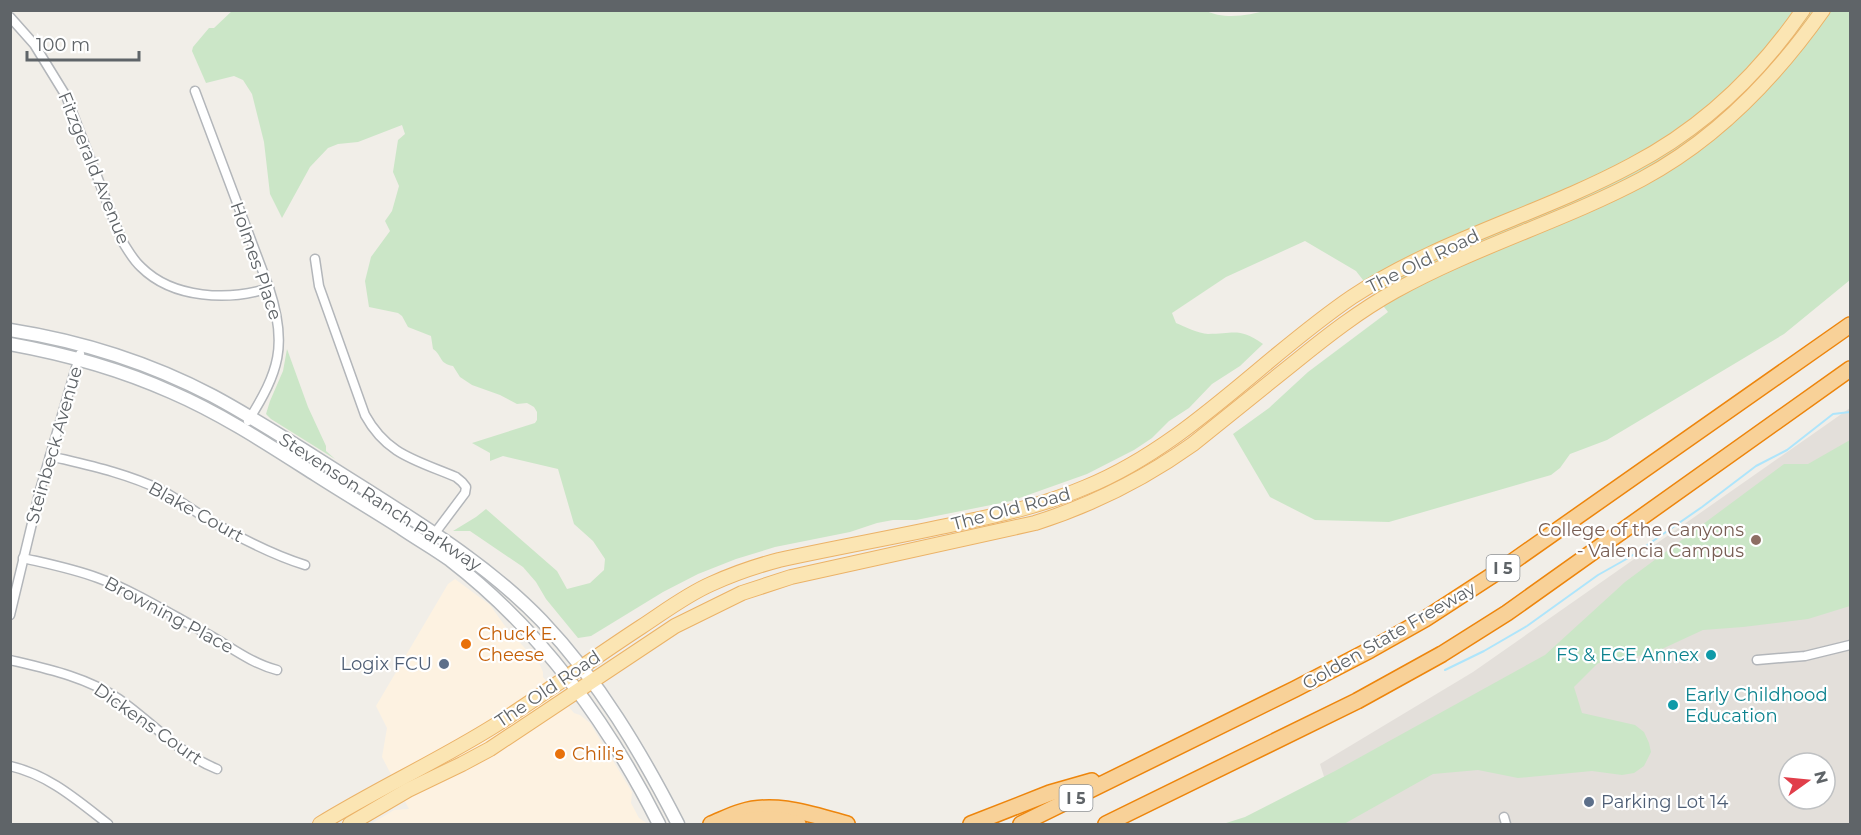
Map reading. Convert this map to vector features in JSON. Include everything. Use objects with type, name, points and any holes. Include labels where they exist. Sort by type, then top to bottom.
[{"type":"highway","name":"Golden State Freeway","points":[[1021,825],[1370,650],[1460,597],[1851,325]]},
{"type":"highway","name":"I 5","points":[[1106,825],[1357,701],[1442,654],[1507,613],[1851,369]]},
{"type":"highway","points":[[971,825],[1050,793],[1130,771]]},
{"type":"highway","points":[[1118,825],[1148,804]]},
{"type":"highway","points":[[711,825],[742,811],[777,808],[789,809],[847,825]]},
{"type":"highway","points":[[737,825],[751,820],[774,819],[798,825]]},
{"type":"main road","name":"The Old Road","points":[[320,825],[367,796],[470,740],[693,593],[754,567],[1004,514],[1062,497],[1113,475],[1188,427],[1331,313],[1382,279],[1435,252],[1604,180],[1660,149],[1705,116],[1736,89],[1778,44],[1803,10]]},
{"type":"main road","name":"The Old Road","points":[[350,825],[408,790],[490,749],[675,626],[719,603],[765,584],[1035,523],[1062,515],[1121,489],[1168,462],[1193,444],[1340,327],[1370,306],[1443,267],[1644,178],[1687,151],[1716,129],[1763,86],[1795,49],[1823,10]]},
{"type":"main road","name":"Stevenson Ranch Parkway","points":[[10,330],[83,345],[172,377],[212,396],[250,417],[435,533],[479,565],[524,604],[554,635],[591,681],[634,743],[678,825]]},
{"type":"main road","name":"Stevenson Ranch Parkway","points":[[10,344],[121,372],[171,392],[243,429],[448,559],[498,601],[567,676],[626,761],[659,825]]},
{"type":"street","name":"Fitzgerald Avenue","points":[[10,17],[25,31],[66,96],[122,241],[142,269],[171,286],[204,294],[235,296],[268,288]]},
{"type":"street","name":"Holmes Place","points":[[195,91],[278,321],[278,356],[271,381],[243,429]]},
{"type":"street","points":[[315,259],[319,286],[365,415],[378,437],[390,447],[456,477],[466,487],[465,493],[435,533]]},
{"type":"street","name":"Steinbeck Avenue","points":[[10,615],[50,456],[83,345]]},
{"type":"street","name":"Blake Court","points":[[50,456],[145,483],[234,533],[280,556],[305,565]]},
{"type":"street","name":"Browning Place","points":[[23,558],[78,572],[118,586],[252,660],[277,670]]},
{"type":"street","points":[[1757,660],[1804,656],[1851,645]]},
{"type":"street","name":"Dickens Court","points":[[10,660],[67,674],[100,688],[132,709],[195,758],[217,769]]},
{"type":"street","points":[[10,766],[31,771],[54,783],[108,825]]},
{"type":"shaded area","name":"College of the Canyons - Valencia Campus","points":[[1850,408],[1850,824],[1339,824],[1320,764],[1473,672]]},
{"type":"shaded area","points":[[455,579],[490,605],[505,626],[540,665],[543,677],[574,713],[590,723],[632,792],[631,803],[639,818],[648,824],[371,824],[394,810],[409,809],[382,757],[387,728],[376,706],[448,584]]},
{"type":"green space","points":[[233,10],[1204,10],[1219,15],[1236,16],[1268,10],[1850,11],[1850,280],[1784,334],[1607,440],[1570,454],[1560,468],[1551,475],[1389,522],[1315,520],[1270,497],[1233,434],[1269,408],[1308,372],[1388,312],[1356,271],[1305,241],[1226,277],[1172,313],[1176,323],[1196,331],[1208,334],[1242,333],[1263,344],[1240,366],[1212,384],[1189,408],[1169,421],[1152,438],[1134,450],[1087,474],[1011,501],[916,520],[877,523],[850,532],[775,547],[736,559],[698,574],[663,592],[591,636],[578,638],[523,567],[470,531],[453,531],[486,509],[557,571],[567,589],[590,583],[604,570],[605,559],[593,541],[574,524],[558,469],[503,456],[490,461],[490,453],[472,443],[535,423],[537,412],[534,407],[527,403],[517,404],[472,385],[460,377],[453,366],[443,361],[433,349],[431,336],[408,327],[398,313],[369,307],[365,281],[371,257],[390,231],[385,221],[392,211],[399,186],[393,172],[398,140],[405,134],[402,125],[358,142],[338,144],[328,148],[310,167],[282,218],[270,194],[264,142],[252,94],[243,80],[234,76],[206,83],[192,51],[209,28],[214,28]]},
{"type":"green space","points":[[287,349],[326,451],[335,459],[266,414],[283,371]]},
{"type":"green space","points":[[1850,440],[1850,606],[1808,619],[1703,630],[1649,655],[1609,658],[1597,664],[1574,687],[1582,713],[1635,725],[1644,732],[1651,752],[1644,766],[1634,773],[1622,775],[1592,771],[1518,778],[1478,770],[1433,774],[1344,824],[1223,824],[1245,817],[1335,771],[1545,655],[1625,582],[1784,464],[1808,464]]},
{"type":"waterway","points":[[1445,670],[1527,626],[1598,575],[1630,557],[1702,507],[1756,466],[1787,450],[1833,414],[1850,412]]},
{"type":"place","name":"College of the Canyons - Valencia Campus","points":[[1756,540]]},
{"type":"place","name":"Chuck E. Cheese","points":[[466,644]]},
{"type":"place","name":"FS & ECE Annex","points":[[1711,655]]},
{"type":"place","name":"Logix FCU","points":[[444,664]]},
{"type":"place","name":"Early Childhood Education","points":[[1673,705]]},
{"type":"place","name":"Chili's","points":[[560,754]]},
{"type":"place","name":"Parking Lot 14","points":[[1589,802]]}]
